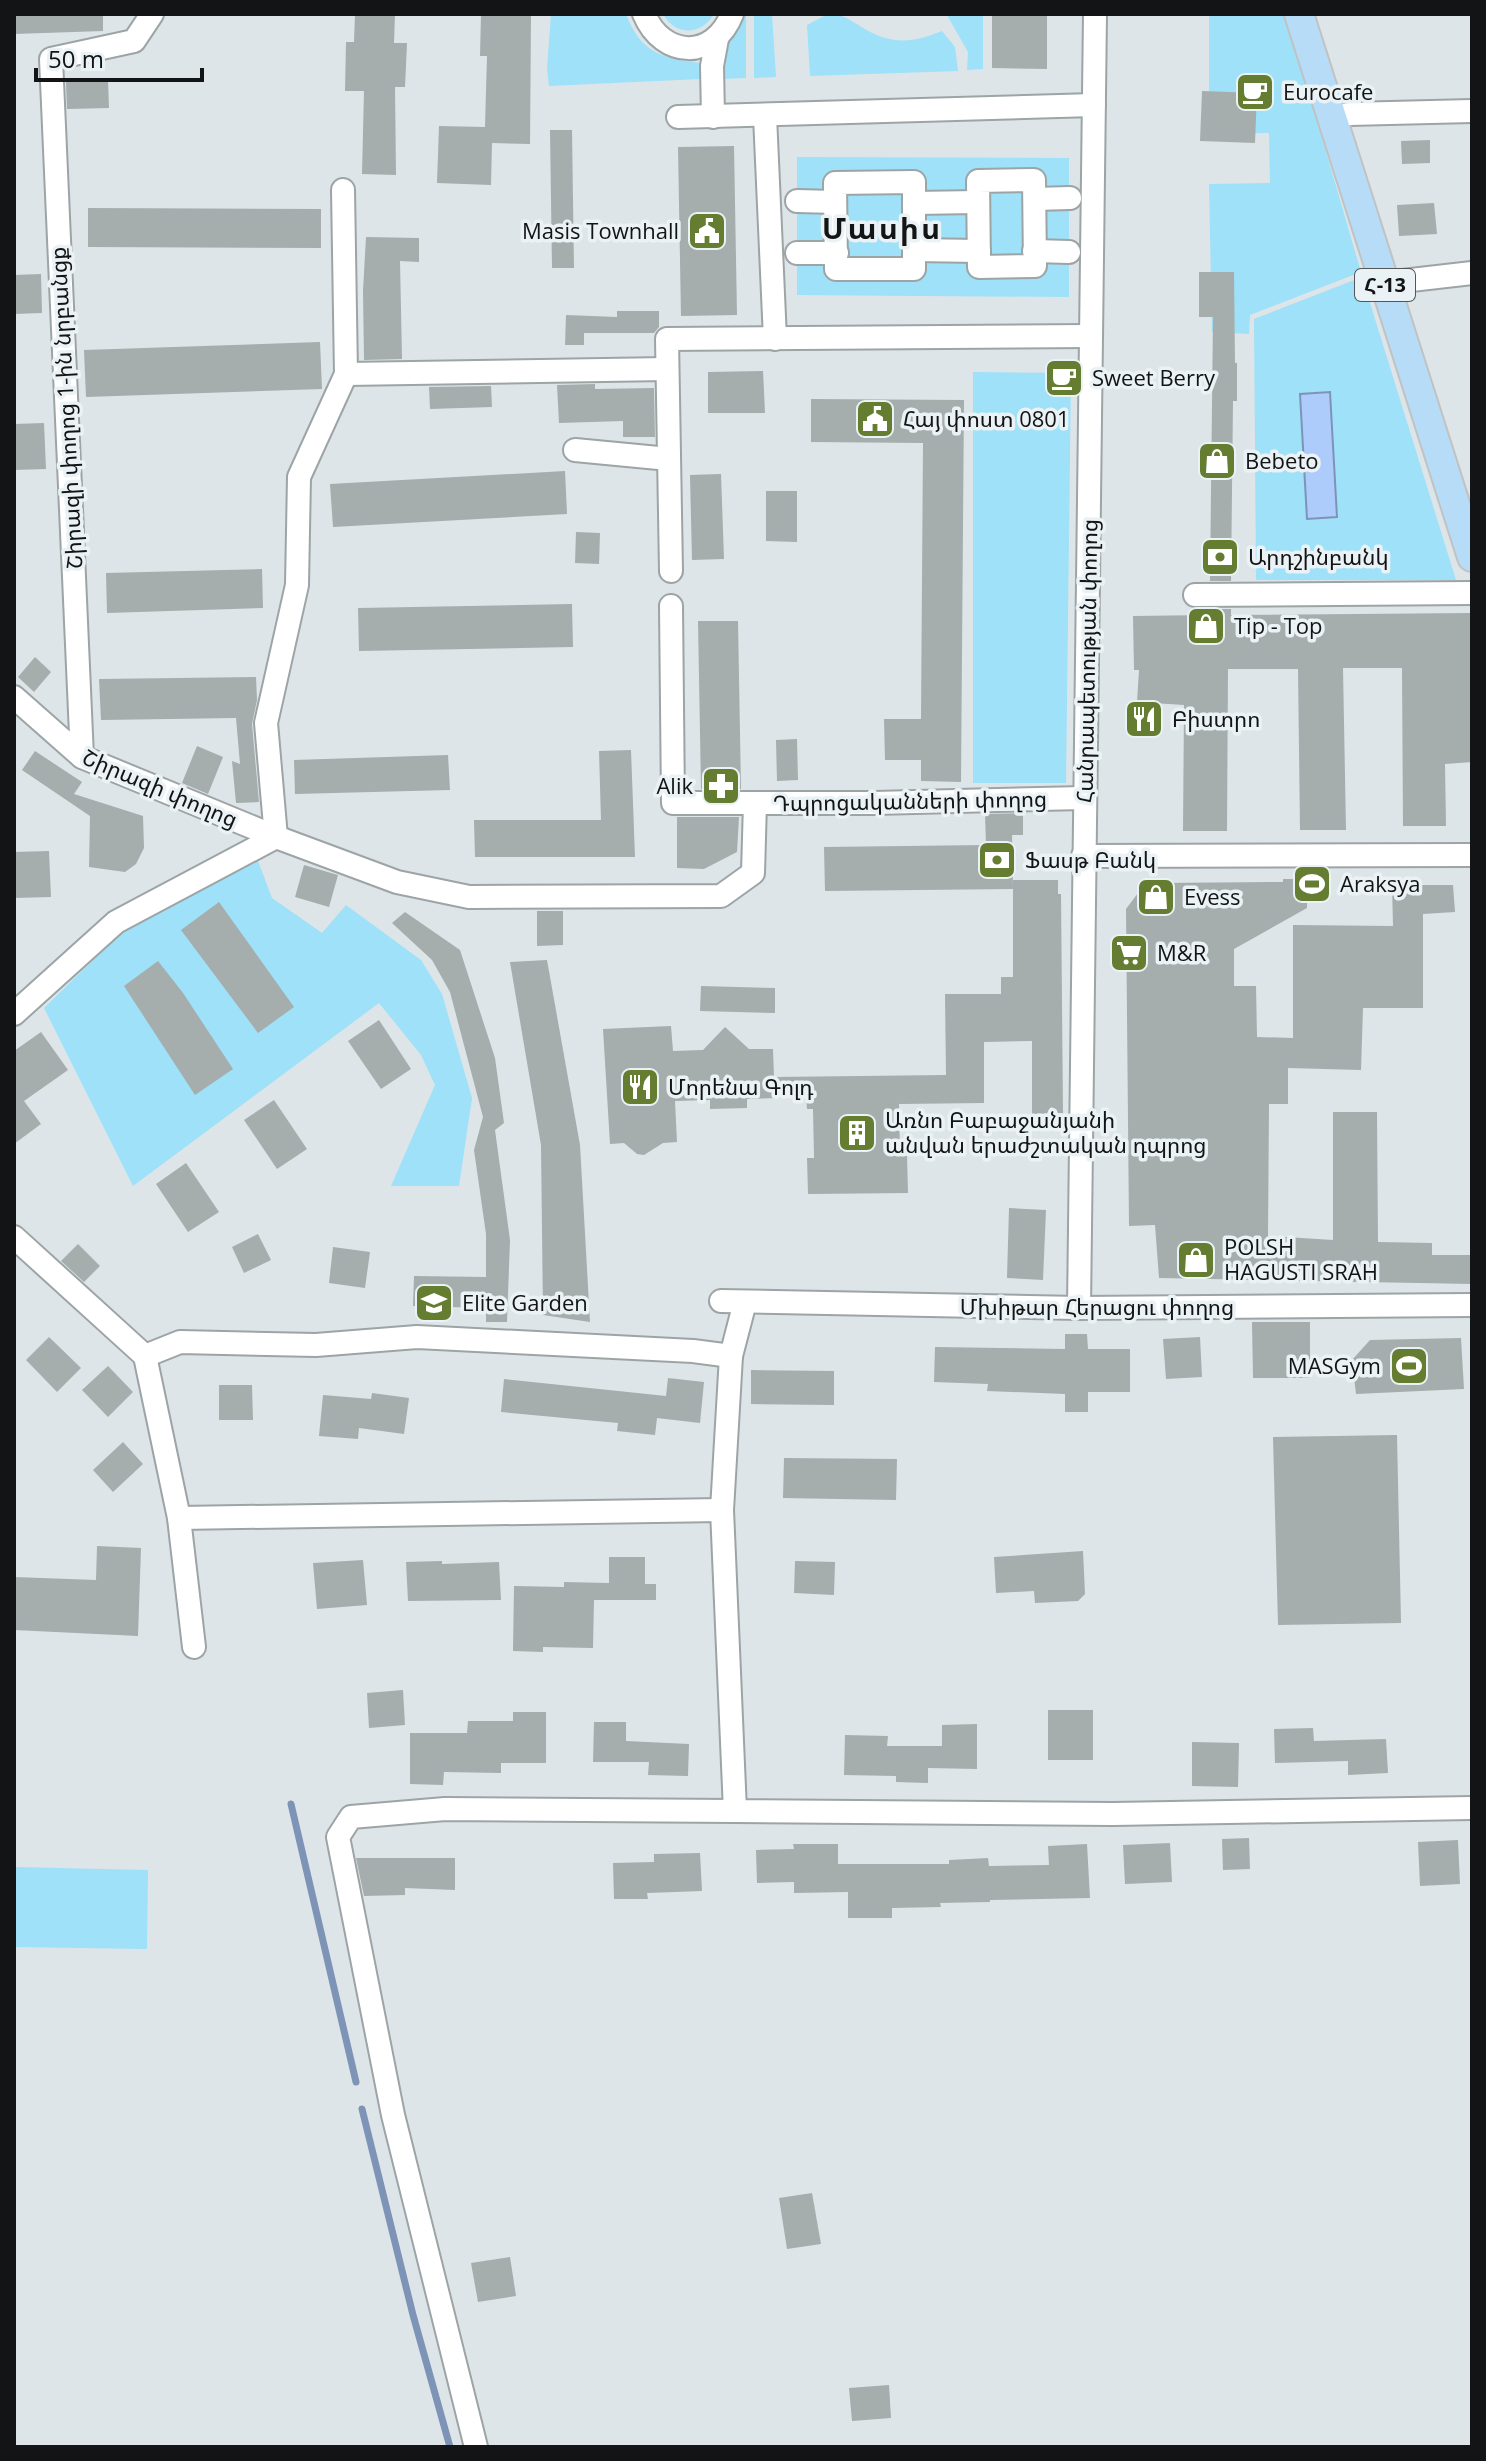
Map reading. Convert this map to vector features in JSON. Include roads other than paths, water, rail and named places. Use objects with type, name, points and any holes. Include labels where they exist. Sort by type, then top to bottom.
[{"type":"main road","name":"Հ-13","points":[[1299,14],[1472,557]]},
{"type":"street","name":"Շիրազի փողոց 1-ին նրբանցք","points":[[82,757],[51,59],[134,41],[152,14]]},
{"type":"street","points":[[644,14],[658,37],[672,46],[687,49],[717,39],[727,27],[732,14]]},
{"type":"street","name":"Հանրապետության փողոց","points":[[1079,1308],[1095,14]]},
{"type":"street","points":[[713,117],[712,66],[717,39]]},
{"type":"street","points":[[678,117],[1094,105]]},
{"type":"street","points":[[1332,118],[1349,114],[1472,111]]},
{"type":"street","points":[[765,116],[775,339]]},
{"type":"street","points":[[1034,180],[1035,199],[1035,266],[979,267],[978,181],[1034,180]]},
{"type":"street","points":[[914,182],[914,269],[836,269],[835,202],[835,183],[914,182]]},
{"type":"street","points":[[14,1014],[116,922],[276,837],[266,723],[297,585],[299,477],[346,374],[343,190]]},
{"type":"street","points":[[1035,199],[1070,198]]},
{"type":"street","points":[[797,201],[835,202]]},
{"type":"street","points":[[914,203],[978,202]]},
{"type":"street","points":[[914,250],[979,251]]},
{"type":"street","points":[[1034,251],[1069,252]]},
{"type":"street","points":[[797,253],[837,253]]},
{"type":"street","points":[[1385,283],[1472,273]]},
{"type":"street","points":[[671,571],[667,339],[1091,336]]},
{"type":"street","points":[[346,374],[667,369]]},
{"type":"street","points":[[575,450],[669,459]]},
{"type":"street","points":[[1195,595],[1472,593]]},
{"type":"street","points":[[671,606],[673,803],[755,803]]},
{"type":"street","name":"Շիրազի փողոց","points":[[14,697],[82,757],[276,837]]},
{"type":"street","name":"Դպրոցականների փողոց","points":[[276,837],[397,882],[469,897],[721,896],[753,873],[755,803],[1084,798]]},
{"type":"street","points":[[1083,856],[1472,855]]},
{"type":"street","points":[[14,1237],[145,1356],[179,1518],[194,1647]]},
{"type":"street","name":"Մխիթար Հերացու փողոց","points":[[721,1301],[1079,1308],[1472,1305]]},
{"type":"street","points":[[735,1811],[722,1510],[731,1356],[745,1302]]},
{"type":"street","points":[[145,1356],[180,1342],[316,1345],[417,1337],[693,1351],[731,1356]]},
{"type":"street","points":[[179,1518],[722,1510]]},
{"type":"street","points":[[476,2447],[393,2115],[347,1893],[338,1837],[351,1817],[445,1809],[1113,1814],[1472,1808]]},
{"type":"waterway","points":[[291,1804],[356,2082]]},
{"type":"waterway","points":[[362,2109],[413,2315],[450,2447]]},
{"type":"place","name":"Eurocafe","points":[[1255,92]]},
{"type":"place","name":"Masis Townhall","points":[[707,231]]},
{"type":"place","name":"Sweet Berry","points":[[1064,378]]},
{"type":"place","name":"Հայ փոստ 0801","points":[[875,419]]},
{"type":"place","name":"Bebeto","points":[[1217,461]]},
{"type":"place","name":"Արդշինբանկ","points":[[1220,557]]},
{"type":"place","name":"Tip - Top","points":[[1206,626]]},
{"type":"place","name":"Բիստրո","points":[[1144,719]]},
{"type":"place","name":"Alik","points":[[721,786]]},
{"type":"place","name":"Ֆասթ Բանկ","points":[[997,860]]},
{"type":"place","name":"Araksya","points":[[1312,884]]},
{"type":"place","name":"Evess","points":[[1156,897]]},
{"type":"place","name":"M&R","points":[[1129,953]]},
{"type":"place","name":"Մորենա Գոլդ","points":[[640,1087]]},
{"type":"place","name":"Առնո Բաբաջանյանի անվան երաժշտական դպրոց","points":[[857,1133]]},
{"type":"place","name":"POLSH HAGUSTI SRAH","points":[[1196,1260]]},
{"type":"place","name":"Elite Garden","points":[[434,1303]]},
{"type":"place","name":"MASGym","points":[[1409,1366]]},
{"type":"district","name":"Մասիս","points":[[882,229]]}]
